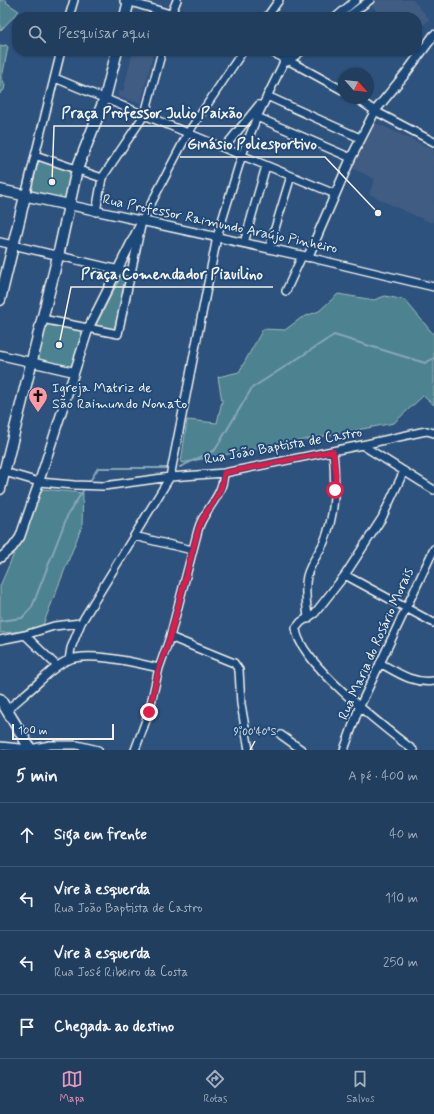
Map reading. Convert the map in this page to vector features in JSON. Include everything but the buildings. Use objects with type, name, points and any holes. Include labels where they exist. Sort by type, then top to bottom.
[{"type":"main road","points":[[126,12],[128,0]]},
{"type":"main road","points":[[0,489],[2,471],[32,362],[58,256],[76,169],[105,98],[116,56]]},
{"type":"main road","name":"Rua Professor Raimundo Araújo Pinheiro","points":[[0,190],[69,205]]},
{"type":"main road","points":[[0,300],[25,196]]},
{"type":"main road","points":[[0,700],[31,750]]},
{"type":"street","points":[[71,12],[74,0]]},
{"type":"street","points":[[128,0],[162,12]]},
{"type":"street","points":[[172,12],[177,0]]},
{"type":"street","points":[[271,12],[279,0]]},
{"type":"street","points":[[354,12],[370,0]]},
{"type":"street","points":[[342,12],[356,1],[359,8]]},
{"type":"street","points":[[422,52],[434,35]]},
{"type":"street","points":[[25,196],[60,56]]},
{"type":"street","points":[[96,212],[102,178],[145,114],[161,56]]},
{"type":"street","points":[[0,558],[16,544],[39,482],[88,327],[188,133],[240,56]]},
{"type":"street","points":[[278,56],[338,88]]},
{"type":"street","points":[[69,660],[71,648],[81,623],[170,477],[217,237],[242,155],[257,117],[266,97],[290,56]]},
{"type":"street","points":[[286,61],[294,56]]},
{"type":"street","points":[[286,291],[305,256],[360,138],[375,111],[419,56]]},
{"type":"street","points":[[55,78],[335,194]]},
{"type":"street","points":[[266,97],[360,138]]},
{"type":"street","points":[[224,148],[266,97]]},
{"type":"street","points":[[365,104],[375,111],[434,142]]},
{"type":"street","points":[[257,117],[351,158]]},
{"type":"street","points":[[35,155],[102,178]]},
{"type":"street","points":[[244,243],[266,166]]},
{"type":"street","points":[[269,248],[291,176]]},
{"type":"street","name":"Rua Professor Raimundo Araújo Pinheiro","points":[[69,205],[305,256],[434,287]]},
{"type":"street","points":[[42,319],[118,334],[142,222]]},
{"type":"street","points":[[0,242],[132,272]]},
{"type":"street","points":[[0,355],[74,372]]},
{"type":"street","name":"Rua João Baptista de Castro","points":[[2,471],[39,482],[74,486],[104,486],[170,477],[224,473],[421,432],[427,431],[434,433]]},
{"type":"street","points":[[362,445],[434,490]]},
{"type":"street","points":[[308,619],[306,583],[308,574],[324,541],[333,510],[336,474],[333,451]]},
{"type":"street","points":[[404,471],[382,518],[345,576],[315,613],[308,619],[301,622],[296,628],[301,644],[313,660],[359,708],[413,750]]},
{"type":"street","points":[[135,750],[149,712],[159,668],[170,637],[192,550],[201,522],[224,482],[224,473]]},
{"type":"street","points":[[134,536],[192,550]]},
{"type":"street","name":"Rua Maria do Rosário Morais","points":[[344,750],[359,708],[434,549]]},
{"type":"street","points":[[345,576],[434,623]]},
{"type":"street","points":[[0,640],[25,635],[54,626],[81,623]]},
{"type":"street","points":[[25,635],[56,666]]},
{"type":"street","points":[[170,637],[226,659],[237,666],[239,670],[242,704],[249,750]]},
{"type":"street","points":[[6,710],[56,666],[69,660],[78,658],[102,658],[159,668]]},
{"type":"street","points":[[380,663],[417,681],[434,681]]},
{"type":"street","points":[[281,735],[302,750]]},
{"type":"street","points":[[0,746],[31,750],[50,745],[77,745],[98,750]]},
{"type":"shaded area","points":[[376,0],[413,0],[429,19],[422,27],[422,12],[377,12],[371,4]]},
{"type":"shaded area","points":[[132,56],[153,56],[141,103],[118,97],[119,91],[123,92]]},
{"type":"shaded area","points":[[374,122],[434,150],[434,219],[432,223],[369,194],[375,179],[352,168]]},
{"type":"green space","points":[[0,0],[6,0],[7,3],[19,11],[12,12],[12,18],[0,31]]},
{"type":"green space","points":[[6,45],[8,47],[2,78],[5,85],[4,90],[0,94],[0,46]]},
{"type":"green space","points":[[41,160],[68,170],[72,173],[66,199],[37,194],[31,190],[38,163]]},
{"type":"green space","points":[[121,276],[127,277],[114,329],[96,325]]},
{"type":"green space","points":[[338,294],[374,300],[385,296],[405,300],[434,335],[434,405],[423,396],[394,423],[181,463],[187,420],[217,423],[222,401],[218,377],[239,372],[263,329],[285,330],[301,318],[319,311]]},
{"type":"green space","points":[[45,324],[83,331],[71,367],[37,359]]},
{"type":"green space","points":[[42,489],[83,493],[82,526],[41,630],[0,633],[0,586]]},
{"type":"waterway","points":[[180,467],[215,450],[252,388],[334,335],[425,363],[434,358]]},
{"type":"waterway","points":[[90,481],[98,468],[169,468]]},
{"type":"waterway","points":[[0,621],[22,618],[32,607],[68,514],[83,491]]},
{"type":"place","name":"Praça Professor Julio Paixão","points":[[52,182]]},
{"type":"place","name":"Ginásio Poliesportivo","points":[[378,213]]},
{"type":"place","name":"Praça Comendador Piauilino","points":[[59,345]]},
{"type":"place","name":"Igreja Matriz de São Raimundo Nonato","points":[[38,413]]},
{"type":"route","points":[[149,712],[159,668],[170,637],[197,534],[201,522],[219,494],[224,482],[224,473],[333,451],[336,474],[335,490]]}]
